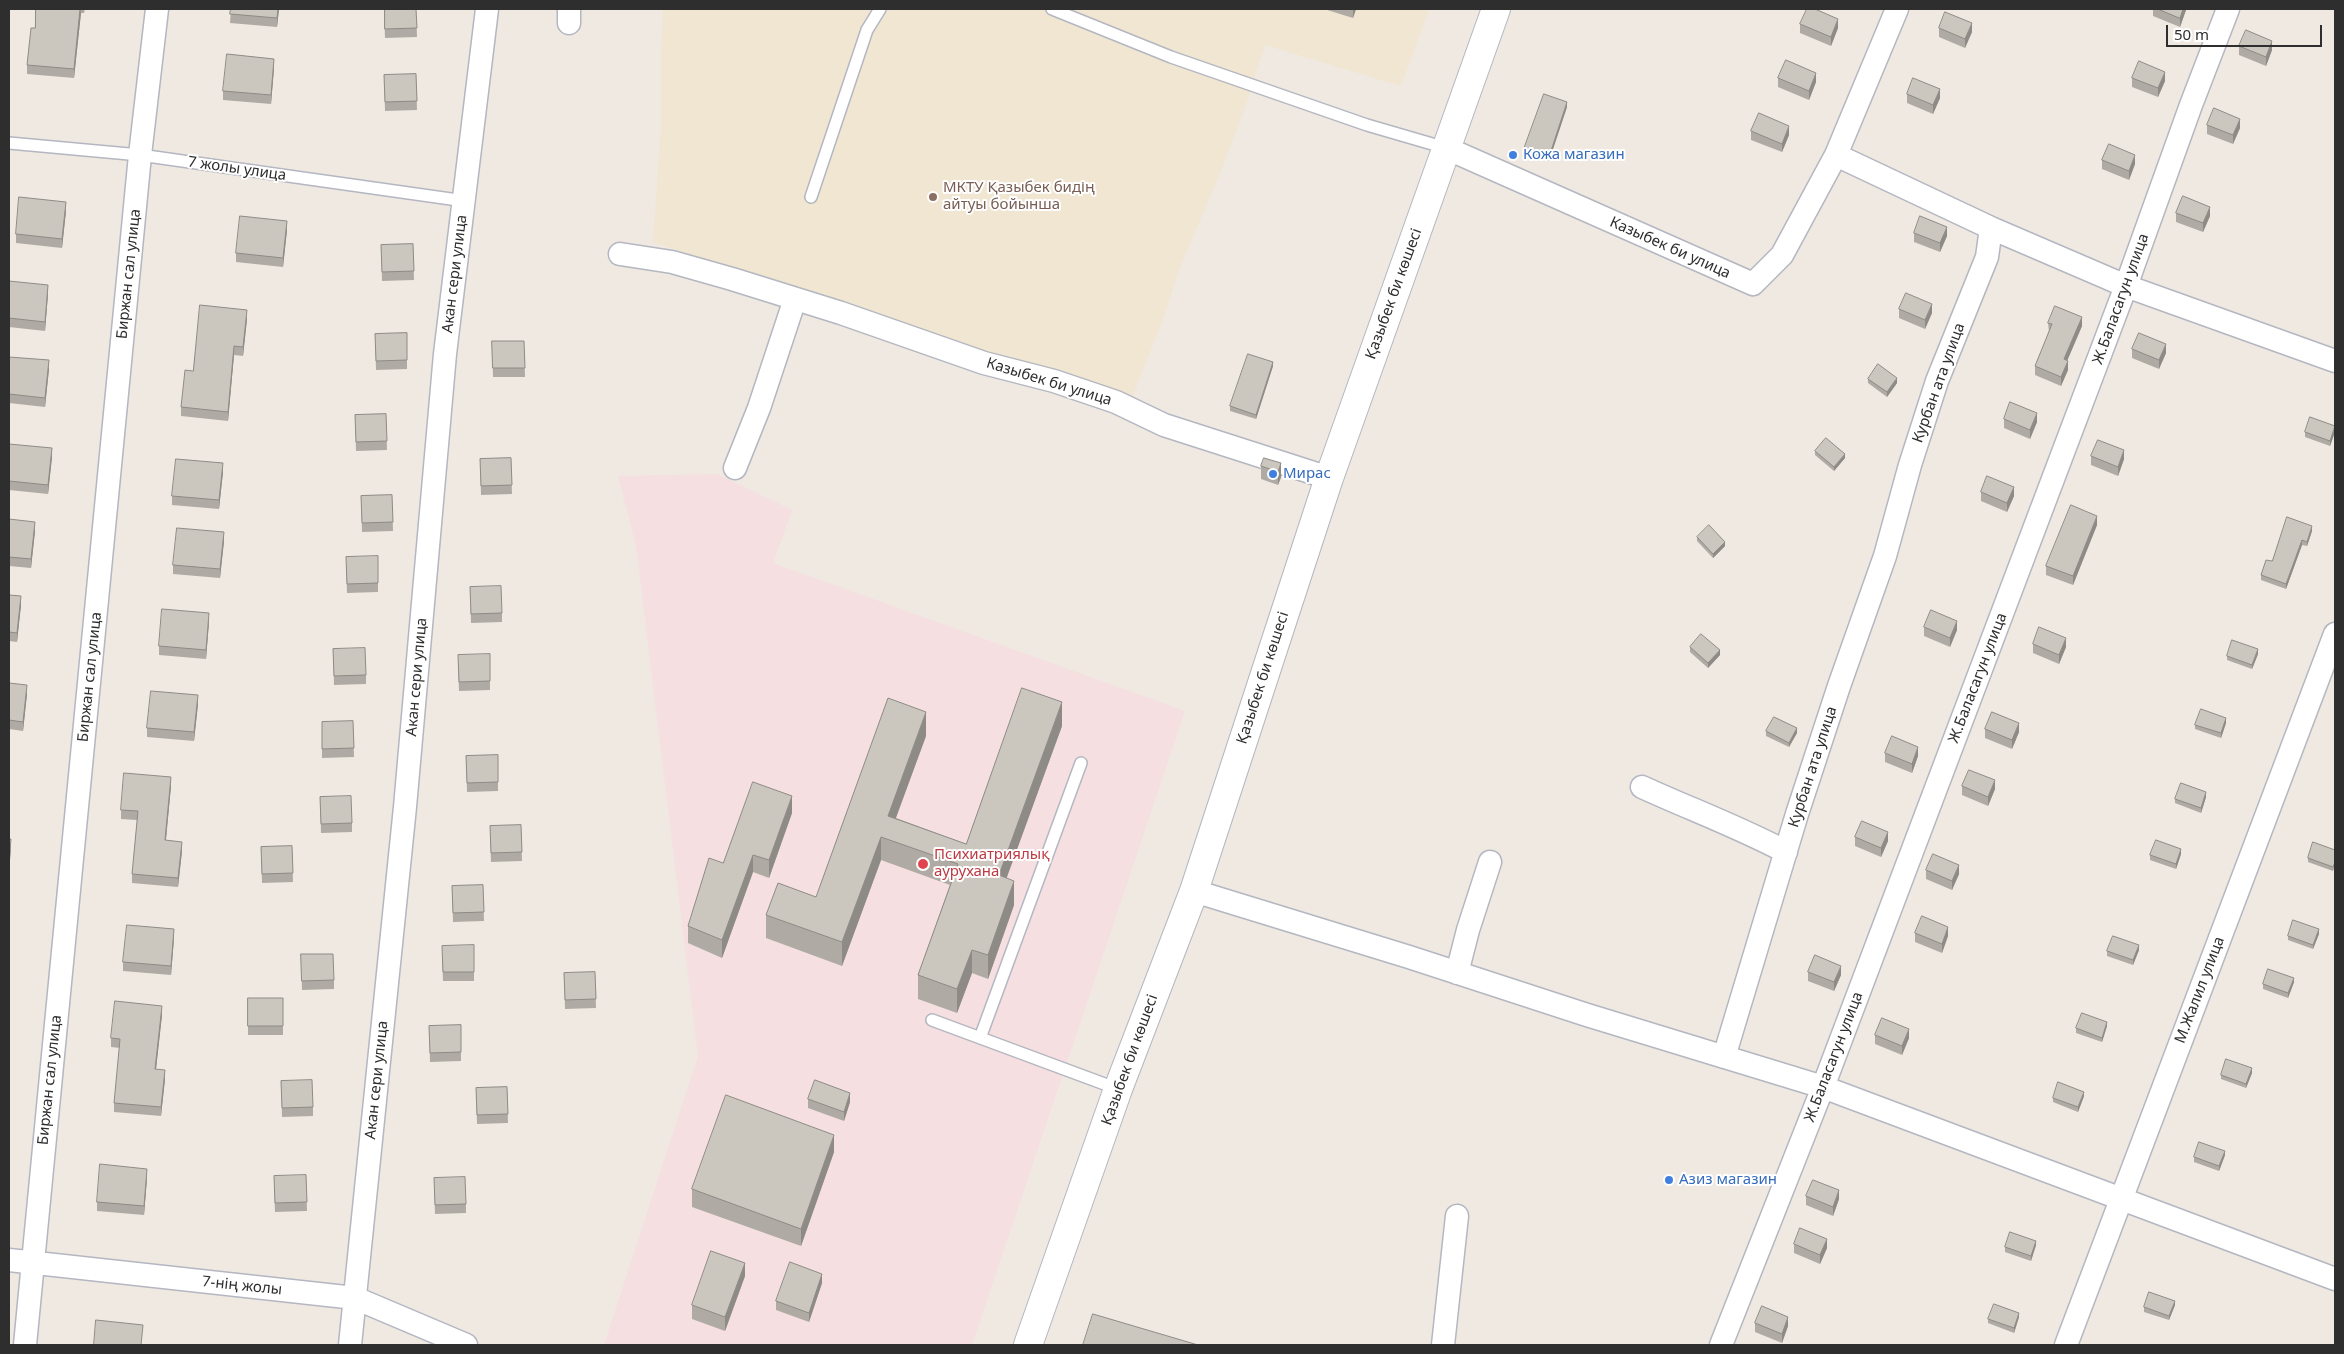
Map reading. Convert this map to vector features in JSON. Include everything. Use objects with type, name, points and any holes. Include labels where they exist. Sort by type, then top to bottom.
[{"type":"main road","name":"Қазыбек би көшесі","points":[[1028,1345],[1118,1089],[1194,891],[1329,478],[1496,9]]},
{"type":"street","name":"Биржан сал улица","points":[[25,1345],[140,155],[157,9]]},
{"type":"street","name":"Акан сери улица","points":[[350,1345],[406,807],[445,354],[487,9]]},
{"type":"street","points":[[1897,9],[1836,155],[1992,228],[2126,286],[2335,360]]},
{"type":"street","name":"Ж.Баласагун улица","points":[[1721,1345],[1822,1087],[2126,286],[2191,105],[2228,9]]},
{"type":"street","name":"Казыбек би улица","points":[[1446,148],[1753,284],[1782,255],[1836,155]]},
{"type":"street","name":"Курбан ата улица","points":[[1724,1057],[1839,686],[1885,556],[1910,465],[1937,381],[1987,257],[1992,228]]},
{"type":"street","name":"Казыбек би улица","points":[[620,254],[672,262],[795,299],[984,363],[1054,381],[1116,402],[1164,425],[1329,478]]},
{"type":"street","points":[[735,468],[795,299]]},
{"type":"street","name":"М.Жалил улица","points":[[2066,1345],[2335,634]]},
{"type":"street","points":[[1642,786],[1748,831],[1786,852]]},
{"type":"street","points":[[1457,973],[1468,930],[1490,862]]},
{"type":"street","points":[[1194,891],[1822,1087],[2335,1279]]},
{"type":"street","points":[[1443,1345],[1457,1216]]},
{"type":"street","name":"7-нің жолы","points":[[9,1260],[355,1298],[466,1345]]},
{"type":"lane","points":[[810,197],[867,30],[880,9]]},
{"type":"lane","points":[[1052,9],[1171,57],[1367,124],[1446,148]]},
{"type":"lane","name":"7 жолы улица","points":[[9,143],[140,155],[465,200]]},
{"type":"lane","points":[[980,1038],[1081,763]]},
{"type":"lane","points":[[932,1020],[1118,1089]]},
{"type":"shaded area","name":"МКТУ Қазыбек бидің айтуы бойынша","points":[[663,9],[1429,9],[1401,86],[1265,45],[1245,107],[1221,171],[1180,267],[1164,316],[1130,403],[653,242],[661,127]]},
{"type":"shaded area","points":[[717,474],[792,510],[773,563],[1185,711],[972,1345],[604,1345],[698,1056],[636,546],[618,476]]},
{"type":"building","points":[[36,9],[80,9],[74,69],[27,65],[31,28],[35,28]]},
{"type":"building","points":[[231,9],[278,9],[277,18],[230,14]]},
{"type":"building","points":[[385,9],[416,9],[417,28],[385,29]]},
{"type":"building","points":[[1807,9],[1815,9],[1838,19],[1831,37],[1800,24]]},
{"type":"building","points":[[2158,9],[2183,9],[2180,18]]},
{"type":"building","points":[[1945,12],[1972,23],[1965,39],[1939,28]]},
{"type":"building","points":[[2246,30],[2272,41],[2266,57],[2239,46]]},
{"type":"building","points":[[227,54],[274,59],[271,95],[223,91]]},
{"type":"building","points":[[1786,60],[1816,73],[1809,91],[1778,78]]},
{"type":"building","points":[[2139,61],[2165,72],[2158,88],[2132,78]]},
{"type":"building","points":[[416,74],[417,101],[385,102],[384,75]]},
{"type":"building","points":[[1913,78],[1940,89],[1933,105],[1907,94]]},
{"type":"building","points":[[1544,94],[1567,102],[1549,157],[1524,149]]},
{"type":"building","points":[[2214,108],[2240,119],[2233,135],[2207,125]]},
{"type":"building","points":[[1759,113],[1789,126],[1782,144],[1751,131]]},
{"type":"building","points":[[2109,144],[2135,155],[2129,171],[2102,160]]},
{"type":"building","points":[[2183,196],[2210,207],[2203,223],[2176,213]]},
{"type":"building","points":[[19,197],[66,202],[62,239],[16,234]]},
{"type":"building","points":[[240,216],[287,221],[283,258],[236,253]]},
{"type":"building","points":[[1920,216],[1947,227],[1940,243],[1914,233]]},
{"type":"building","points":[[413,244],[414,271],[382,272],[381,245]]},
{"type":"building","points":[[9,281],[48,285],[45,322],[9,318]]},
{"type":"building","points":[[1906,293],[1932,304],[1925,320],[1899,309]]},
{"type":"building","points":[[200,305],[247,310],[243,347],[234,346],[228,412],[181,407],[185,370],[193,371]]},
{"type":"building","points":[[2055,306],[2082,317],[2064,359],[2068,361],[2061,377],[2035,366],[2052,324],[2048,323]]},
{"type":"building","points":[[407,333],[407,360],[376,361],[375,334]]},
{"type":"building","points":[[2139,333],[2166,344],[2159,360],[2132,349]]},
{"type":"building","points":[[492,341],[524,341],[525,368],[493,368]]},
{"type":"building","points":[[1248,354],[1273,362],[1256,415],[1230,406]]},
{"type":"building","points":[[9,357],[49,360],[45,398],[9,394]]},
{"type":"building","points":[[1878,364],[1897,378],[1887,392],[1868,379]]},
{"type":"building","points":[[2010,402],[2037,413],[2030,430],[2004,419]]},
{"type":"building","points":[[386,414],[387,441],[356,442],[355,415]]},
{"type":"building","points":[[2310,417],[2335,426],[2330,441],[2305,432]]},
{"type":"building","points":[[1826,438],[1845,454],[1834,467],[1815,451]]},
{"type":"building","points":[[2098,440],[2124,450],[2118,467],[2091,456]]},
{"type":"building","points":[[9,444],[52,448],[48,485],[9,481]]},
{"type":"building","points":[[511,458],[512,485],[481,486],[480,459]]},
{"type":"building","points":[[1264,458],[1281,463],[1278,472],[1261,466]]},
{"type":"building","points":[[176,459],[223,463],[219,500],[172,496]]},
{"type":"building","points":[[1987,476],[2014,487],[2007,503],[1981,492]]},
{"type":"building","points":[[392,495],[393,522],[362,523],[361,496]]},
{"type":"building","points":[[2071,505],[2097,516],[2073,576],[2046,566]]},
{"type":"building","points":[[2287,517],[2312,526],[2307,542],[2302,540],[2286,584],[2261,575],[2266,560],[2272,561]]},
{"type":"building","points":[[9,519],[35,522],[31,559],[9,557]]},
{"type":"building","points":[[1709,525],[1725,542],[1713,554],[1697,537]]},
{"type":"building","points":[[177,528],[224,532],[220,569],[173,565]]},
{"type":"building","points":[[378,556],[378,583],[347,584],[346,557]]},
{"type":"building","points":[[501,586],[502,613],[471,614],[470,587]]},
{"type":"building","points":[[9,595],[21,596],[17,633],[9,632]]},
{"type":"building","points":[[162,609],[209,613],[206,650],[159,646]]},
{"type":"building","points":[[1931,610],[1957,621],[1950,638],[1924,627]]},
{"type":"building","points":[[2039,627],[2066,638],[2059,655],[2033,644]]},
{"type":"building","points":[[1701,634],[1720,650],[1708,663],[1690,647]]},
{"type":"building","points":[[2232,640],[2258,649],[2252,665],[2227,656]]},
{"type":"building","points":[[365,648],[366,675],[334,676],[333,649]]},
{"type":"building","points":[[490,654],[490,681],[459,682],[458,655]]},
{"type":"building","points":[[9,683],[27,685],[23,722],[9,720]]},
{"type":"building","name":"Психиатриялық аурухана","points":[[1022,688],[1062,702],[999,875],[1014,881],[988,955],[972,950],[957,989],[918,975],[958,864],[881,837],[842,942],[766,915],[778,883],[816,897],[888,698],[926,712],[888,816],[966,844]]},
{"type":"building","points":[[151,691],[198,695],[194,732],[147,728]]},
{"type":"building","points":[[2201,709],[2226,718],[2221,733],[2195,725]]},
{"type":"building","points":[[1992,712],[2019,723],[2012,740],[1985,729]]},
{"type":"building","points":[[1774,717],[1797,728],[1789,743],[1766,731]]},
{"type":"building","points":[[353,721],[354,748],[322,749],[322,722]]},
{"type":"building","points":[[1892,736],[1918,747],[1912,764],[1885,753]]},
{"type":"building","points":[[498,755],[498,782],[467,783],[466,756]]},
{"type":"building","points":[[1969,770],[1995,780],[1988,797],[1962,786]]},
{"type":"building","points":[[124,773],[171,777],[165,840],[182,842],[178,878],[132,874],[138,811],[121,810]]},
{"type":"building","points":[[753,782],[792,796],[769,860],[753,855],[722,940],[688,926],[709,858],[723,863]]},
{"type":"building","points":[[2181,783],[2206,792],[2201,808],[2175,799]]},
{"type":"building","points":[[351,796],[352,823],[321,824],[320,797]]},
{"type":"building","points":[[1862,821],[1888,832],[1881,848],[1855,837]]},
{"type":"building","points":[[521,825],[522,852],[491,853],[490,826]]},
{"type":"building","points":[[9,839],[11,839],[9,864]]},
{"type":"building","points":[[2156,840],[2181,849],[2176,864],[2150,855]]},
{"type":"building","points":[[2313,842],[2335,850],[2333,867],[2308,858]]},
{"type":"building","points":[[292,846],[293,873],[262,874],[261,847]]},
{"type":"building","points":[[1933,854],[1959,865],[1952,881],[1926,870]]},
{"type":"building","points":[[483,885],[484,912],[453,913],[452,886]]},
{"type":"building","points":[[1922,916],[1948,927],[1942,944],[1915,933]]},
{"type":"building","points":[[2293,920],[2319,929],[2313,945],[2288,936]]},
{"type":"building","points":[[127,925],[174,929],[171,966],[123,962]]},
{"type":"building","points":[[2113,936],[2139,945],[2133,960],[2107,951]]},
{"type":"building","points":[[474,945],[474,972],[443,972],[442,946]]},
{"type":"building","points":[[301,954],[333,954],[334,980],[302,981]]},
{"type":"building","points":[[1815,955],[1841,966],[1834,982],[1808,972]]},
{"type":"building","points":[[2268,969],[2294,978],[2288,993],[2263,984]]},
{"type":"building","points":[[595,972],[596,999],[565,1000],[564,973]]},
{"type":"building","points":[[248,998],[283,998],[283,1026],[248,1026]]},
{"type":"building","points":[[115,1001],[162,1006],[155,1069],[165,1070],[161,1107],[114,1103],[120,1039],[111,1038]]},
{"type":"building","points":[[2082,1013],[2107,1022],[2102,1038],[2076,1028]]},
{"type":"building","points":[[1882,1018],[1909,1029],[1902,1046],[1875,1035]]},
{"type":"building","points":[[461,1025],[461,1052],[430,1053],[429,1026]]},
{"type":"building","points":[[2226,1059],[2252,1068],[2246,1084],[2221,1075]]},
{"type":"building","points":[[312,1080],[313,1107],[282,1108],[281,1081]]},
{"type":"building","points":[[815,1080],[850,1093],[844,1112],[808,1099]]},
{"type":"building","points":[[2058,1082],[2084,1092],[2078,1107],[2053,1098]]},
{"type":"building","points":[[507,1087],[508,1114],[477,1115],[476,1088]]},
{"type":"building","points":[[726,1095],[834,1135],[801,1229],[692,1189]]},
{"type":"building","points":[[2199,1142],[2225,1151],[2219,1166],[2194,1157]]},
{"type":"building","points":[[100,1164],[147,1169],[144,1206],[97,1202]]},
{"type":"building","points":[[306,1175],[307,1202],[275,1203],[274,1176]]},
{"type":"building","points":[[465,1177],[466,1204],[435,1205],[434,1178]]},
{"type":"building","points":[[1813,1180],[1839,1190],[1833,1207],[1806,1196]]},
{"type":"building","points":[[1800,1228],[1827,1239],[1820,1255],[1794,1244]]},
{"type":"building","points":[[2010,1232],[2036,1241],[2031,1256],[2005,1247]]},
{"type":"building","points":[[711,1251],[745,1263],[725,1317],[692,1305]]},
{"type":"building","points":[[790,1262],[822,1274],[809,1313],[776,1301]]},
{"type":"building","points":[[2149,1292],[2175,1301],[2169,1316],[2144,1307]]},
{"type":"building","points":[[1994,1304],[2019,1313],[2014,1328],[1988,1319]]},
{"type":"building","points":[[1762,1306],[1788,1317],[1782,1334],[1755,1323]]},
{"type":"building","points":[[1093,1314],[1198,1345],[1083,1345]]},
{"type":"building","points":[[96,1320],[143,1325],[141,1345],[94,1345]]},
{"type":"place","name":"Кожа магазин","points":[[1513,155]]},
{"type":"place","name":"МКТУ Қазыбек бидің айтуы бойынша","points":[[933,197]]},
{"type":"place","name":"Мирас","points":[[1273,474]]},
{"type":"place","name":"Психиатриялық аурухана","points":[[923,864]]},
{"type":"place","name":"Азиз магазин","points":[[1669,1180]]}]
